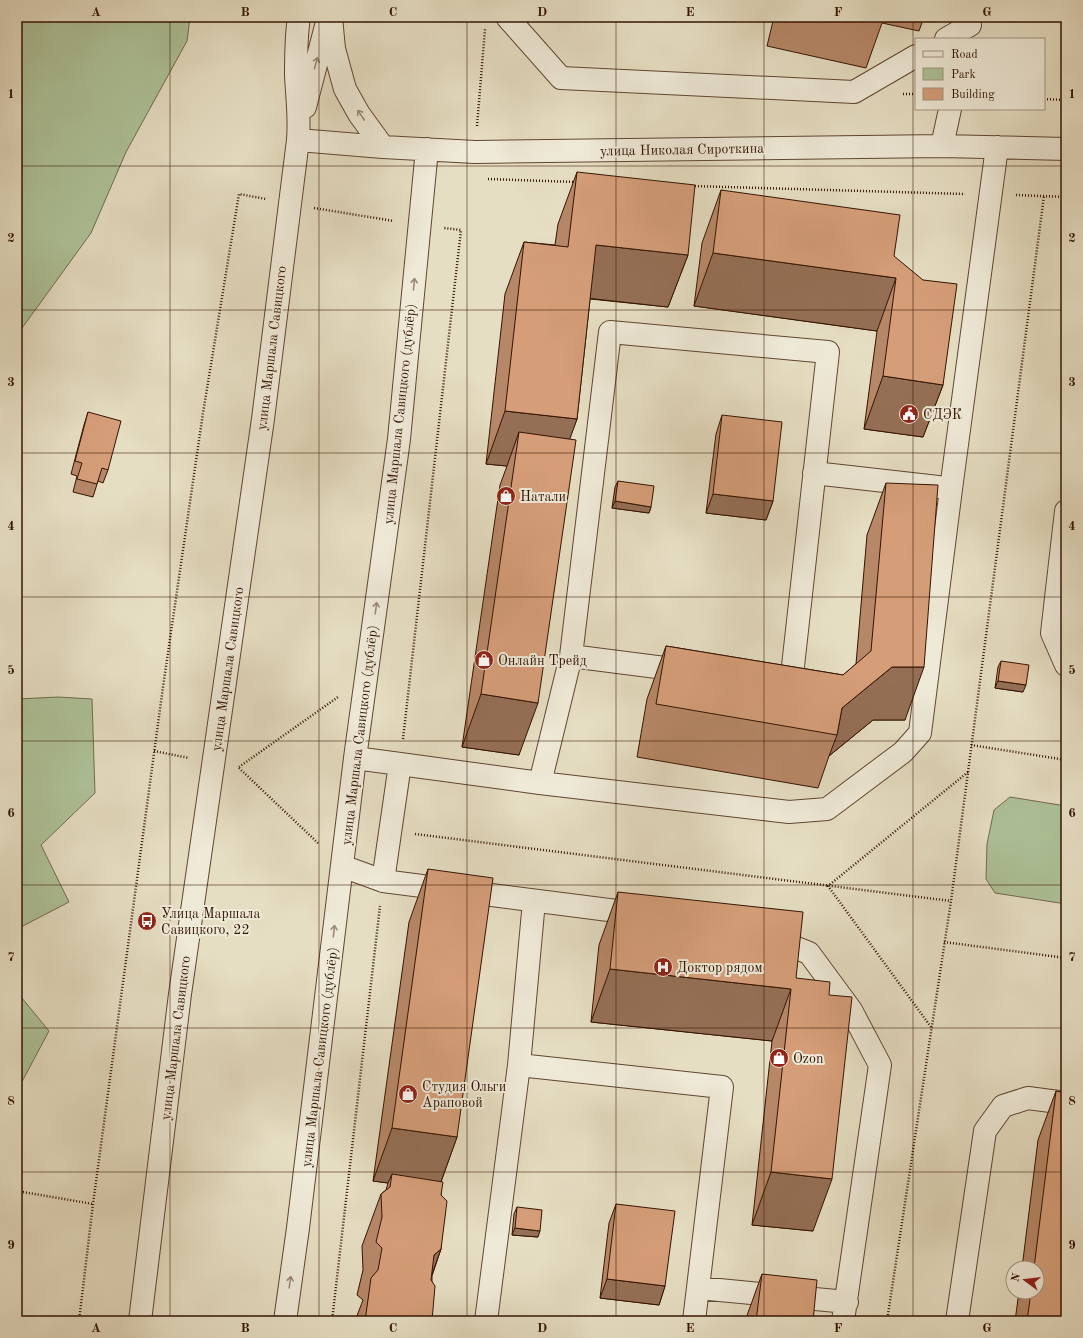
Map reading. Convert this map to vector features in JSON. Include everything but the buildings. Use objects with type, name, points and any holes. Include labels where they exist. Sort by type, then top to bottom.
[{"type":"street","name":"улица Маршала Савицкого","points":[[140,1321],[180,994],[263,419],[298,134],[296,75],[297,31],[299,17]]},
{"type":"street","points":[[298,134],[328,17]]},
{"type":"street","points":[[331,17],[334,49],[345,89],[359,114],[383,147]]},
{"type":"street","points":[[507,17],[561,78],[854,92],[915,57]]},
{"type":"street","points":[[948,38],[969,27]]},
{"type":"street","points":[[942,146],[950,110]]},
{"type":"street","name":"улица Николая Сироткина","points":[[298,134],[383,147],[475,152],[942,146],[1066,149]]},
{"type":"street","points":[[355,758],[401,754],[540,783],[789,812],[827,809],[903,752],[920,733],[951,488],[998,147]]},
{"type":"street","name":"улица Маршала Савицкого (дублёр)","points":[[285,1321],[299,1220],[355,758],[399,439],[427,149]]},
{"type":"street","points":[[540,783],[571,656],[610,332],[828,352],[791,684],[760,680]]},
{"type":"street","points":[[814,473],[951,488]]},
{"type":"street","points":[[1066,511],[1052,633],[1066,664]]},
{"type":"street","points":[[571,656],[705,673]]},
{"type":"street","points":[[383,881],[401,754]]},
{"type":"street","points":[[342,866],[383,881],[661,916]]},
{"type":"street","points":[[486,1321],[519,1065],[534,901]]},
{"type":"street","points":[[698,1288],[845,1312],[880,1065],[851,1010],[809,953],[754,931]]},
{"type":"street","points":[[519,1065],[722,1087],[694,1321]]},
{"type":"street","points":[[956,1321],[985,1131],[1003,1106],[1028,1098],[1066,1102]]},
{"type":"path","points":[[475,152],[485,25]]},
{"type":"path","points":[[1045,99],[1065,100],[1066,87]]},
{"type":"path","points":[[488,179],[576,182]]},
{"type":"path","points":[[687,185],[1066,197]]},
{"type":"path","points":[[79,1321],[93,1204],[154,751],[201,421],[239,194],[289,204],[419,225],[461,230],[401,754]]},
{"type":"path","points":[[887,1321],[951,901],[1044,196]]},
{"type":"path","points":[[239,768],[366,676]]},
{"type":"path","points":[[971,745],[1066,760]]},
{"type":"path","points":[[154,751],[239,768],[342,866]]},
{"type":"path","points":[[828,886],[968,772]]},
{"type":"path","points":[[391,830],[951,901]]},
{"type":"path","points":[[332,1321],[383,881]]},
{"type":"path","points":[[828,886],[932,1027]]},
{"type":"path","points":[[944,942],[1066,958]]},
{"type":"path","points":[[17,1191],[93,1204]]},
{"type":"green space","points":[[17,17],[190,17],[187,41],[126,152],[91,233],[17,335]]},
{"type":"green space","points":[[58,697],[92,699],[95,793],[41,845],[69,902],[17,929],[17,699]]},
{"type":"green space","points":[[1010,797],[1066,806],[1066,904],[995,893],[986,879],[987,844],[994,810]]},
{"type":"green space","points":[[17,992],[49,1031],[17,1091]]},
{"type":"place","name":"СДЭК","points":[[909,414]]},
{"type":"place","name":"Натали","points":[[506,496]]},
{"type":"place","name":"Онлайн Трейд","points":[[484,660]]},
{"type":"place","name":"Улица Маршала Савицкого, 22","points":[[147,921]]},
{"type":"place","name":"Доктор рядом","points":[[663,967]]},
{"type":"place","name":"Ozon","points":[[779,1058]]},
{"type":"place","name":"Студия Ольги Араповой","points":[[408,1094]]}]
